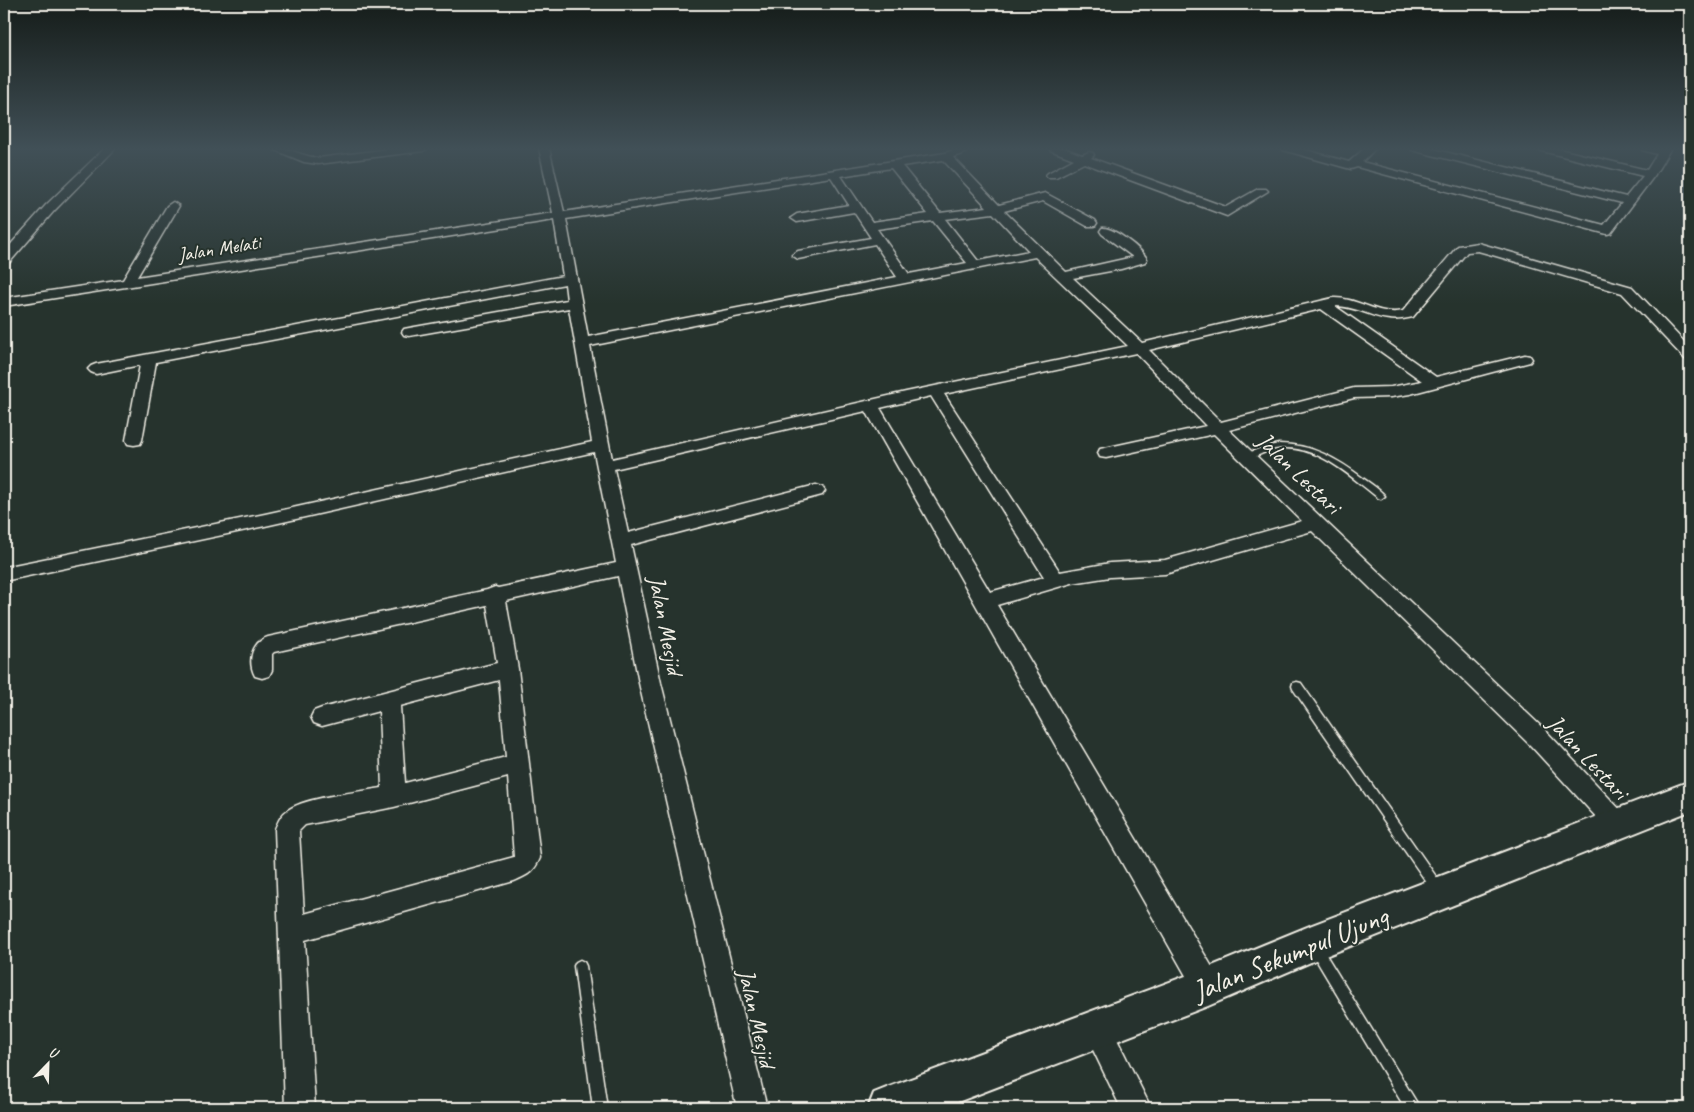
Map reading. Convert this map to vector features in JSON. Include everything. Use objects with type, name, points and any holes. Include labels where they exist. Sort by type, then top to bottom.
[{"type":"main road","name":"Jalan Sekumpul Ujung","points":[[889,1108],[1208,987],[1312,943],[1690,796]]},
{"type":"street","points":[[4,260],[58,200]]},
{"type":"street","name":"Jalan Mesjid","points":[[556,200],[605,466],[650,683],[752,1108]]},
{"type":"street","name":"Jalan Melati","points":[[4,302],[660,200]]},
{"type":"street","points":[[851,200],[905,279]]},
{"type":"street","points":[[923,200],[975,265]]},
{"type":"street","name":"Jalan Lestari","points":[[987,200],[1038,253],[1065,276],[1139,348],[1246,457],[1317,523],[1539,739],[1618,824]]},
{"type":"street","points":[[869,226],[996,209],[1026,200]]},
{"type":"street","points":[[1051,200],[1091,223]]},
{"type":"street","points":[[1192,200],[1221,211],[1230,212],[1248,200]]},
{"type":"street","points":[[1494,200],[1607,230],[1628,201],[1624,200]]},
{"type":"street","points":[[128,282],[173,206]]},
{"type":"street","points":[[797,218],[856,208]]},
{"type":"street","points":[[1065,276],[1121,265],[1140,259],[1138,255],[1106,231]]},
{"type":"street","points":[[798,255],[879,240]]},
{"type":"street","points":[[605,466],[871,404],[1139,348],[1338,301],[1390,317],[1400,317],[1408,314],[1464,249],[1478,247],[1596,279],[1627,290],[1690,356]]},
{"type":"street","points":[[581,342],[1038,253]]},
{"type":"street","points":[[96,369],[569,279]]},
{"type":"street","points":[[409,332],[574,303]]},
{"type":"street","points":[[1323,304],[1434,383]]},
{"type":"street","points":[[134,440],[149,359]]},
{"type":"street","points":[[1106,453],[1219,428],[1354,393],[1391,392],[1434,383],[1525,359]]},
{"type":"street","points":[[935,391],[1056,581]]},
{"type":"street","points":[[871,404],[1208,987]]},
{"type":"street","points":[[4,574],[265,520],[601,445]]},
{"type":"street","points":[[622,541],[816,491]]},
{"type":"street","points":[[984,602],[1072,576],[1110,570],[1165,567],[1317,523]]},
{"type":"street","points":[[262,670],[262,652],[268,645],[495,594],[627,567]]},
{"type":"street","points":[[293,930],[523,865],[528,858],[508,669],[495,594]]},
{"type":"street","points":[[322,717],[508,669]]},
{"type":"street","points":[[389,699],[394,796]]},
{"type":"street","points":[[300,1108],[288,829],[291,821],[309,812],[394,796],[518,764]]},
{"type":"street","points":[[1097,1029],[1136,1108]]},
{"type":"lane","points":[[1246,457],[1277,446],[1296,446],[1320,454],[1339,464],[1381,496]]},
{"type":"lane","points":[[1297,686],[1441,893]]},
{"type":"lane","points":[[1312,943],[1413,1108]]},
{"type":"lane","points":[[580,966],[600,1108]]}]
